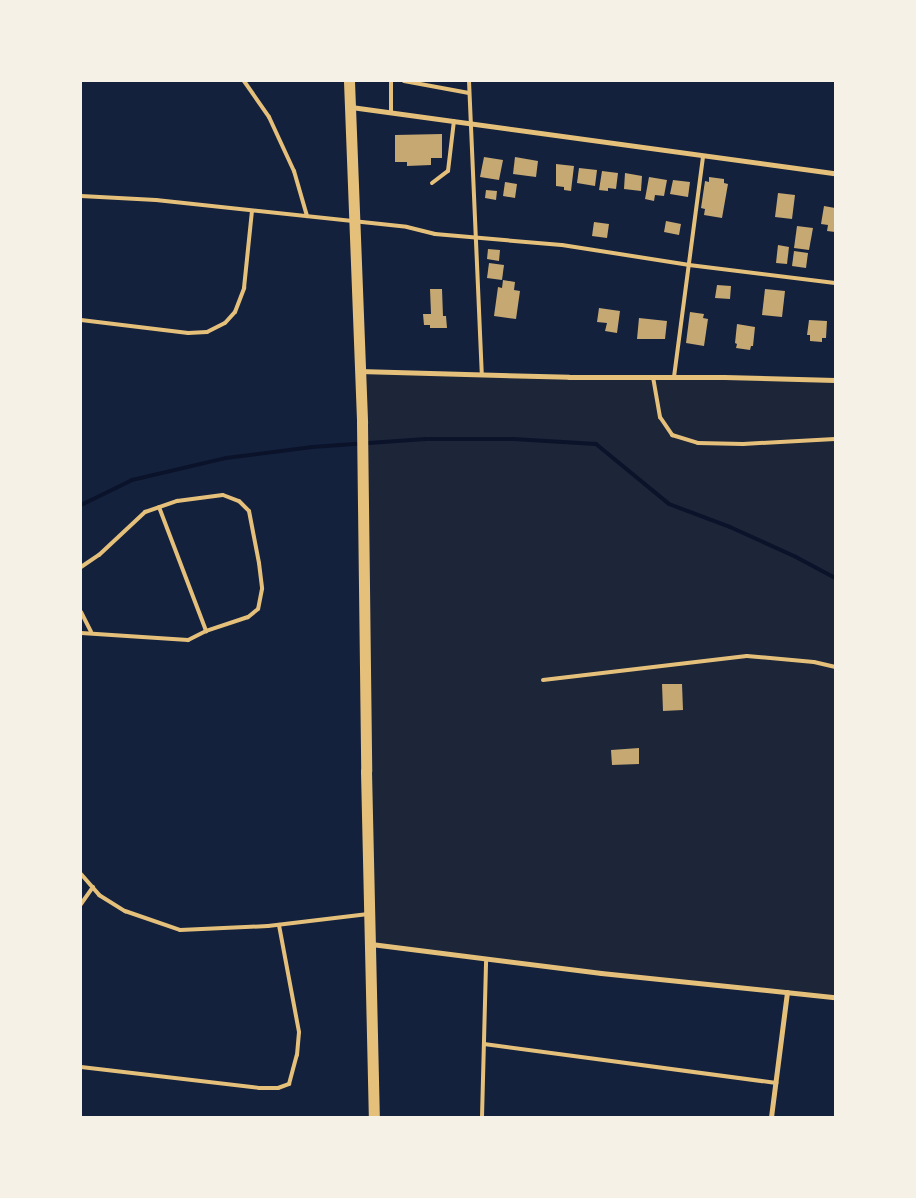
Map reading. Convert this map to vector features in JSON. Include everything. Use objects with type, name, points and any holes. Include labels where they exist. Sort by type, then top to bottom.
[{"type":"main road","points":[[349,81],[363,463],[369,914],[374,1117]]},
{"type":"street","points":[[351,108],[835,173]]},
{"type":"street","points":[[359,371],[482,373],[569,378],[674,377],[835,380]]},
{"type":"street","points":[[370,944],[601,973],[835,997]]},
{"type":"street","points":[[771,1117],[787,992]]},
{"type":"lane","points":[[244,81],[269,117],[294,171],[307,216]]},
{"type":"lane","points":[[391,81],[391,113]]},
{"type":"lane","points":[[404,81],[469,93]]},
{"type":"lane","points":[[469,81],[482,373]]},
{"type":"lane","points":[[432,183],[448,171],[454,121]]},
{"type":"lane","points":[[674,377],[703,156]]},
{"type":"lane","points":[[81,196],[156,200],[307,216],[354,223],[407,227],[435,234],[562,245],[689,265],[835,283]]},
{"type":"lane","points":[[81,320],[188,333],[207,332],[225,323],[235,312],[244,288],[252,211]]},
{"type":"lane","points":[[653,377],[660,417],[672,435],[698,444],[743,444],[835,439]]},
{"type":"lane","points":[[81,567],[117,539],[145,512],[176,501],[223,495],[239,501],[249,511],[262,589],[258,608],[248,617],[206,631],[188,640],[81,632]]},
{"type":"lane","points":[[159,507],[206,631]]},
{"type":"lane","points":[[81,612],[91,632]]},
{"type":"lane","points":[[543,680],[747,656],[814,662],[835,667]]},
{"type":"lane","points":[[81,874],[99,895],[125,911],[180,930],[279,925],[369,914]]},
{"type":"lane","points":[[81,904],[93,887]]},
{"type":"lane","points":[[81,1067],[259,1088],[278,1088],[289,1084],[299,1032],[279,925]]},
{"type":"lane","points":[[482,1117],[486,959]]},
{"type":"lane","points":[[484,1044],[776,1083]]},
{"type":"shaded area","points":[[359,371],[835,380],[835,997],[601,973],[370,944]]},
{"type":"building","points":[[442,134],[442,158],[431,158],[431,165],[407,166],[407,162],[395,162],[395,135]]},
{"type":"building","points":[[484,157],[503,160],[499,180],[480,177]]},
{"type":"building","points":[[515,157],[538,161],[536,177],[513,174]]},
{"type":"building","points":[[556,164],[574,166],[571,191],[564,190],[564,187],[556,186]]},
{"type":"building","points":[[579,168],[597,170],[595,186],[577,183]]},
{"type":"building","points":[[602,171],[618,173],[616,189],[608,188],[608,191],[599,190]]},
{"type":"building","points":[[625,173],[642,176],[641,191],[624,189]]},
{"type":"building","points":[[649,177],[667,180],[664,196],[655,195],[654,201],[645,199]]},
{"type":"building","points":[[709,177],[724,179],[724,183],[728,184],[722,218],[704,215],[705,209],[701,208],[705,181],[709,182]]},
{"type":"building","points":[[673,180],[690,182],[688,197],[670,194]]},
{"type":"building","points":[[505,182],[517,184],[515,198],[503,196]]},
{"type":"building","points":[[486,190],[497,191],[496,200],[485,198]]},
{"type":"building","points":[[778,193],[795,195],[792,219],[775,217]]},
{"type":"building","points":[[824,206],[835,208],[835,232],[827,231],[828,225],[821,224]]},
{"type":"building","points":[[666,221],[681,224],[679,235],[664,232]]},
{"type":"building","points":[[594,222],[609,224],[607,238],[592,236]]},
{"type":"building","points":[[797,226],[813,228],[809,250],[794,248]]},
{"type":"building","points":[[778,245],[789,247],[787,264],[776,263]]},
{"type":"building","points":[[488,249],[500,250],[499,261],[487,259]]},
{"type":"building","points":[[794,251],[808,253],[806,268],[792,266]]},
{"type":"building","points":[[489,263],[504,265],[502,280],[487,278]]},
{"type":"building","points":[[503,280],[515,282],[514,290],[520,291],[516,319],[494,316],[498,287],[502,288]]},
{"type":"building","points":[[717,285],[731,286],[730,299],[715,298]]},
{"type":"building","points":[[430,289],[442,289],[443,316],[446,316],[447,328],[430,328],[430,325],[424,325],[423,314],[431,314]]},
{"type":"building","points":[[765,289],[785,291],[782,317],[762,315]]},
{"type":"building","points":[[599,308],[620,311],[617,333],[605,331],[607,323],[597,322]]},
{"type":"building","points":[[690,312],[704,314],[703,318],[708,319],[704,346],[686,343]]},
{"type":"building","points":[[639,318],[667,321],[665,339],[637,339]]},
{"type":"building","points":[[809,320],[827,321],[826,338],[822,338],[822,342],[810,341],[810,335],[807,335]]},
{"type":"building","points":[[737,324],[755,327],[753,346],[751,346],[750,350],[736,348]]},
{"type":"building","points":[[662,684],[682,684],[683,710],[663,711]]},
{"type":"building","points":[[639,748],[639,764],[612,765],[611,750]]},
{"type":"waterway","points":[[81,505],[132,480],[226,458],[312,447],[426,439],[513,439],[596,444],[669,504],[730,527],[796,557],[835,578]]}]
